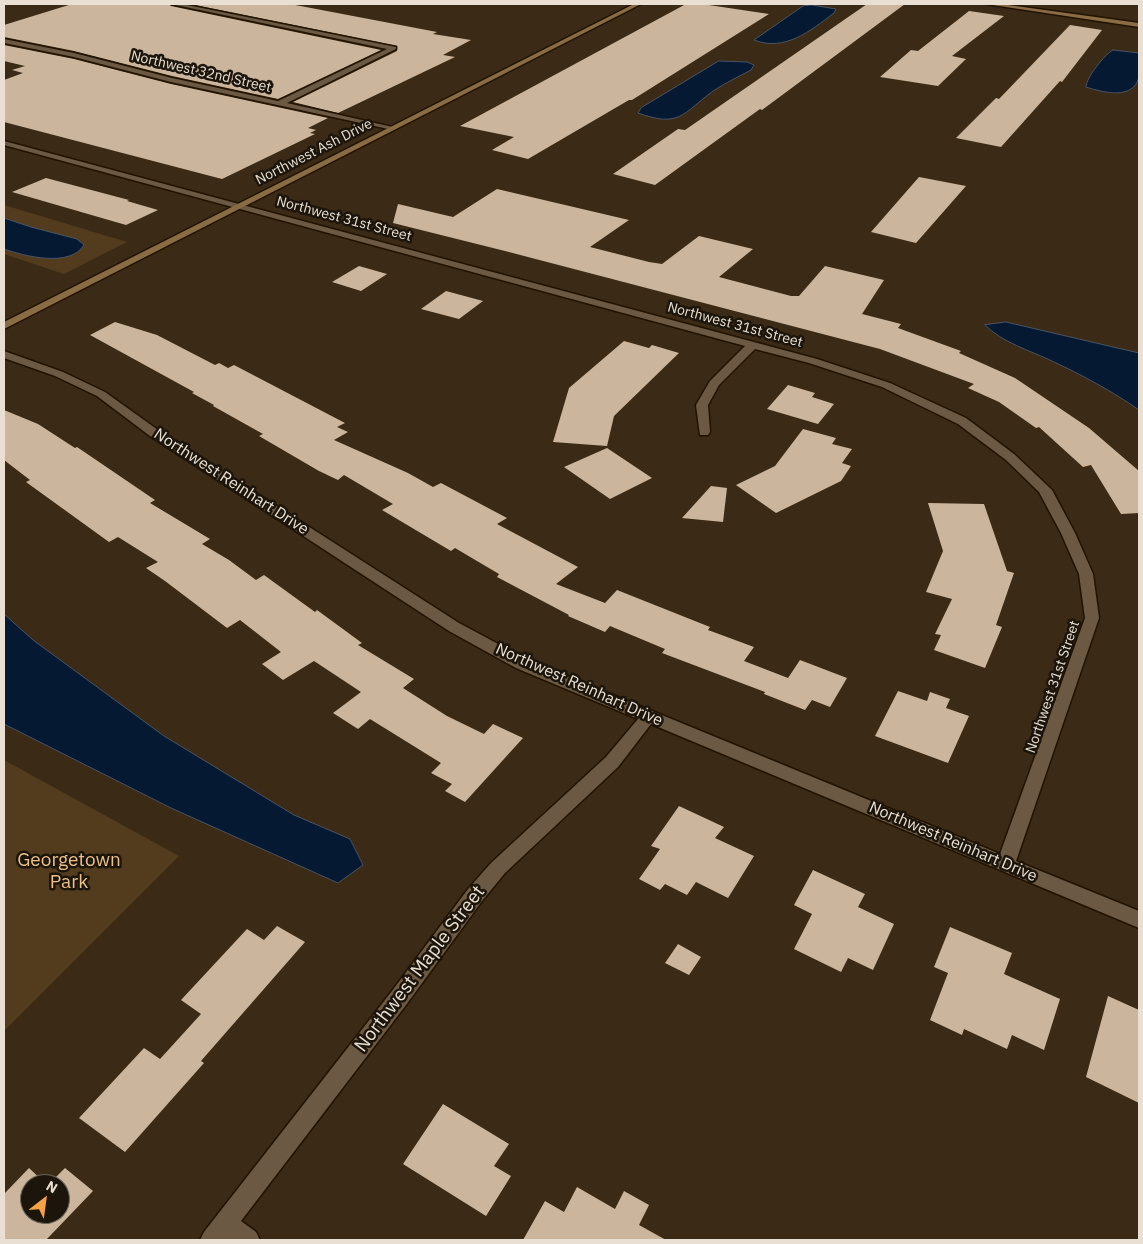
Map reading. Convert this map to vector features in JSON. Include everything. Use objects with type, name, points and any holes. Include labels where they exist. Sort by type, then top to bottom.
[{"type":"street","points":[[174,4],[330,37],[394,48],[325,83],[280,103]]},
{"type":"street","name":"Northwest Ash Drive","points":[[4,326],[638,4]]},
{"type":"street","points":[[989,4],[1139,24]]},
{"type":"street","points":[[1035,4],[1139,18]]},
{"type":"street","name":"Northwest 32nd Street","points":[[4,41],[74,55],[172,80],[393,128]]},
{"type":"street","name":"Northwest 31st Street","points":[[4,143],[813,361],[886,385],[962,422],[1010,457],[1045,490],[1086,574],[1092,618],[1006,864]]},
{"type":"street","points":[[704,432],[702,405],[714,383],[753,345]]},
{"type":"street","name":"Northwest Reinhart Drive","points":[[4,354],[59,374],[101,394],[154,433],[454,627],[522,664],[1139,920]]},
{"type":"street","name":"Northwest Maple Street","points":[[218,1232],[393,1006],[475,894],[505,861],[612,762],[649,716]]},
{"type":"street","points":[[218,1232],[248,1240]]},
{"type":"green space","points":[[4,205],[127,242],[64,274],[4,254]]},
{"type":"green space","name":"Georgetown Park","points":[[4,760],[179,856],[4,1031]]},
{"type":"water","points":[[812,5],[836,9],[825,20],[797,38],[776,43],[754,40],[803,6]]},
{"type":"water","points":[[1113,50],[1139,53],[1140,74],[1136,85],[1124,92],[1116,93],[1086,87],[1096,67]]},
{"type":"water","points":[[719,61],[747,62],[754,65],[751,70],[713,91],[680,116],[672,119],[663,119],[638,113],[641,108]]},
{"type":"water","points":[[4,218],[77,239],[84,245],[77,252],[58,258],[34,257],[4,249]]},
{"type":"water","points":[[1006,322],[1139,353],[1139,410],[1086,378],[1000,337],[985,325]]},
{"type":"water","points":[[4,614],[33,640],[164,736],[294,815],[350,839],[363,865],[338,883],[171,808],[4,724]]},
{"type":"building","points":[[72,4],[169,4],[171,6],[381,50],[278,99],[172,76],[74,51],[4,37],[4,25]]},
{"type":"building","points":[[190,4],[290,4],[437,32],[433,34],[471,40],[443,55],[455,57],[338,113],[293,102],[397,51],[397,46]]},
{"type":"building","points":[[686,4],[702,4],[769,14],[632,100],[528,159],[492,150],[514,137],[460,126]]},
{"type":"building","points":[[867,4],[905,4],[762,110],[760,109],[655,185],[613,174],[678,129],[685,130]]},
{"type":"building","points":[[969,11],[1004,16],[952,56],[966,59],[938,86],[880,77],[911,50],[918,51]]},
{"type":"building","points":[[1070,25],[1102,30],[1062,82],[1060,81],[1001,147],[956,138],[996,98],[999,99]]},
{"type":"building","points":[[4,45],[74,59],[171,84],[328,118],[308,128],[316,130],[310,133],[315,134],[222,179],[4,122],[4,80],[23,73],[12,70],[25,66],[4,61]]},
{"type":"building","points":[[919,177],[966,186],[916,243],[871,232]]},
{"type":"building","points":[[46,178],[129,200],[127,201],[158,210],[126,225],[12,192]]},
{"type":"building","points":[[497,189],[629,220],[590,247],[649,262],[662,264],[699,236],[753,249],[719,277],[791,296],[799,296],[825,266],[884,280],[862,314],[901,324],[898,328],[961,351],[959,353],[1015,378],[1089,428],[1139,471],[1139,513],[1121,514],[1091,465],[1083,467],[1039,427],[1036,428],[999,402],[968,388],[974,384],[880,349],[393,223],[398,204],[453,217]]},
{"type":"building","points":[[359,266],[387,274],[361,291],[332,282]]},
{"type":"building","points":[[446,291],[483,301],[459,319],[421,309]]},
{"type":"building","points":[[115,322],[157,335],[215,365],[219,363],[228,368],[234,365],[345,423],[337,427],[348,432],[334,440],[408,473],[433,487],[441,483],[507,518],[497,524],[578,567],[556,584],[605,603],[617,590],[710,627],[708,630],[754,647],[744,661],[788,678],[800,660],[847,678],[830,707],[812,700],[805,710],[764,694],[765,692],[662,653],[665,649],[610,626],[605,632],[568,616],[497,577],[499,574],[455,548],[451,551],[382,510],[393,504],[344,475],[338,480],[319,471],[259,436],[263,434],[192,393],[194,392],[90,335]]},
{"type":"building","points":[[624,341],[649,348],[652,345],[679,353],[614,416],[607,446],[553,442],[569,388]]},
{"type":"building","points":[[788,385],[815,393],[812,397],[834,404],[818,424],[767,409]]},
{"type":"building","points":[[4,410],[38,424],[75,448],[77,447],[155,500],[150,503],[210,539],[202,544],[229,560],[256,580],[264,575],[315,612],[317,610],[362,643],[358,645],[414,679],[403,688],[447,716],[484,734],[493,724],[523,738],[465,802],[445,791],[452,784],[431,773],[441,763],[370,719],[358,729],[333,713],[361,692],[314,661],[283,680],[262,664],[281,652],[240,620],[227,628],[146,568],[158,562],[118,537],[109,542],[26,482],[30,480],[4,460]]},
{"type":"building","points":[[803,429],[836,438],[832,444],[852,449],[842,463],[851,466],[841,481],[776,513],[736,485],[775,466]]},
{"type":"building","points":[[607,448],[652,478],[610,499],[564,467]]},
{"type":"building","points":[[711,486],[727,488],[723,522],[682,518]]},
{"type":"building","points":[[928,503],[984,504],[1007,571],[1014,573],[996,625],[1002,627],[985,668],[934,650],[941,635],[935,634],[952,599],[926,592],[943,551]]},
{"type":"building","points":[[898,691],[927,701],[930,692],[950,699],[946,708],[969,716],[948,763],[875,736]]},
{"type":"building","points":[[679,806],[724,827],[715,838],[754,856],[728,898],[696,882],[687,895],[665,884],[660,890],[639,879],[660,849],[651,846]]},
{"type":"building","points":[[813,870],[865,894],[858,907],[894,924],[873,970],[848,958],[841,972],[794,949],[812,914],[794,905]]},
{"type":"building","points":[[277,926],[305,942],[201,1061],[204,1063],[125,1152],[79,1118],[144,1048],[160,1059],[201,1014],[181,1000],[247,929],[264,940]]},
{"type":"building","points":[[950,927],[1012,953],[1004,974],[1060,999],[1044,1050],[1012,1035],[1007,1049],[964,1029],[962,1035],[930,1020],[948,973],[934,967]]},
{"type":"building","points":[[678,944],[701,957],[689,975],[665,963]]},
{"type":"building","points":[[1108,996],[1139,1010],[1139,1103],[1086,1077]]},
{"type":"building","points":[[443,1104],[509,1144],[494,1166],[511,1176],[486,1216],[403,1164]]},
{"type":"building","points":[[29,1168],[35,1174],[23,1174]]},
{"type":"building","points":[[65,1168],[93,1191],[70,1215],[70,1174],[59,1174]]},
{"type":"building","points":[[20,1177],[20,1224],[61,1224],[46,1240],[4,1240],[4,1194]]},
{"type":"building","points":[[577,1187],[615,1209],[624,1191],[649,1205],[639,1225],[666,1240],[523,1240],[545,1201],[564,1212]]}]
